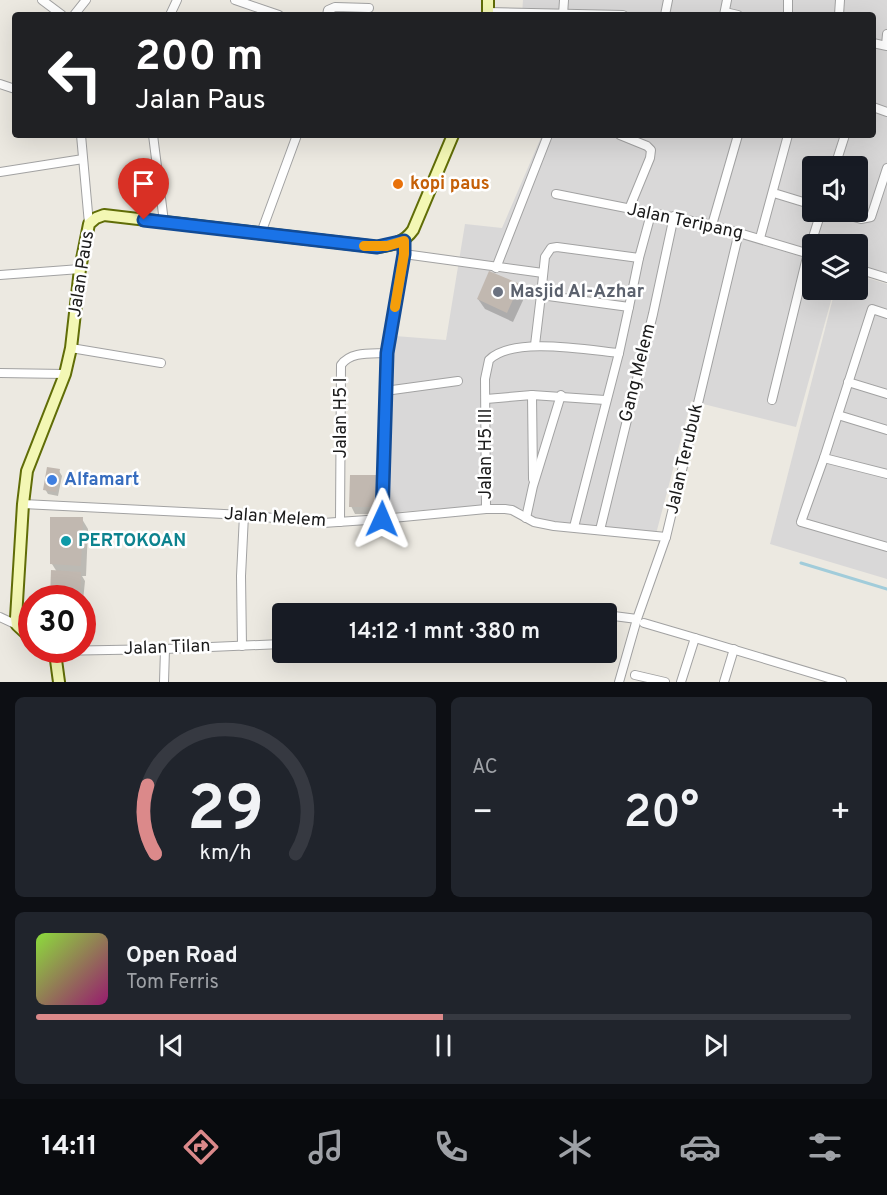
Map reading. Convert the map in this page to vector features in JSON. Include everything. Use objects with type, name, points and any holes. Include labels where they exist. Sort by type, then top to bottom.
[{"type":"main road","points":[[404,241],[414,230],[452,138]]},
{"type":"main road","name":"Jalan Paus","points":[[17,625],[23,504],[27,471],[65,374],[71,348],[80,269],[89,224],[104,215],[377,247],[404,241]]},
{"type":"main road","points":[[56,663],[59,682]]},
{"type":"street","points":[[42,0],[58,12]]},
{"type":"street","points":[[76,12],[86,0]]},
{"type":"street","points":[[235,0],[270,12]]},
{"type":"street","points":[[328,12],[335,7],[369,8]]},
{"type":"street","points":[[488,9],[533,12]]},
{"type":"street","points":[[886,46],[887,34]]},
{"type":"street","points":[[81,138],[89,224]]},
{"type":"street","points":[[153,138],[164,222]]},
{"type":"street","points":[[261,233],[296,138]]},
{"type":"street","points":[[496,268],[547,138]]},
{"type":"street","points":[[627,138],[651,150],[650,158],[629,209]]},
{"type":"street","points":[[712,225],[737,138]]},
{"type":"street","points":[[760,238],[787,138]]},
{"type":"street","points":[[838,156],[844,138]]},
{"type":"street","points":[[0,172],[82,159]]},
{"type":"street","points":[[868,218],[872,216],[883,196],[887,168]]},
{"type":"street","name":"Jalan Teripang","points":[[556,194],[651,214],[674,216],[802,251]]},
{"type":"street","points":[[777,194],[802,202]]},
{"type":"street","points":[[574,527],[619,353],[639,258],[651,214]]},
{"type":"street","name":"Gang Melem","points":[[600,530],[653,314],[674,216]]},
{"type":"street","name":"Jalan Terubuk","points":[[619,682],[666,537],[739,232]]},
{"type":"street","points":[[382,519],[387,353],[404,254],[404,241]]},
{"type":"street","points":[[619,353],[535,345],[546,254],[551,248],[557,246],[639,258]]},
{"type":"street","points":[[404,254],[543,273]]},
{"type":"street","points":[[0,276],[80,269]]},
{"type":"street","points":[[868,272],[887,278]]},
{"type":"street","points":[[772,400],[802,288]]},
{"type":"street","points":[[541,295],[629,307]]},
{"type":"street","points":[[887,314],[872,309],[801,522],[887,548]]},
{"type":"street","name":"Jalan H5 III","points":[[486,508],[485,379],[489,360],[502,351],[535,345]]},
{"type":"street","points":[[71,348],[161,363]]},
{"type":"street","name":"Jalan H5 I","points":[[340,522],[341,365],[347,358],[353,356],[387,353]]},
{"type":"street","points":[[0,373],[65,374]]},
{"type":"street","points":[[385,391],[458,381]]},
{"type":"street","points":[[848,382],[887,394]]},
{"type":"street","points":[[532,395],[533,486]]},
{"type":"street","points":[[486,399],[561,395],[605,400]]},
{"type":"street","points":[[526,518],[533,486],[561,395]]},
{"type":"street","points":[[838,415],[887,430]]},
{"type":"street","points":[[824,458],[887,474]]},
{"type":"street","name":"Jalan Melem","points":[[23,504],[244,515],[309,522],[382,519],[486,508],[512,510],[544,524],[666,537]]},
{"type":"street","points":[[242,646],[241,576],[244,515]]},
{"type":"street","points":[[0,617],[17,625]]},
{"type":"street","points":[[617,617],[640,621],[842,682]]},
{"type":"street","points":[[681,682],[695,638]]},
{"type":"street","name":"Jalan Tilan","points":[[96,650],[165,650],[272,644]]},
{"type":"street","points":[[724,682],[734,649]]},
{"type":"street","points":[[164,682],[165,650]]},
{"type":"street","points":[[635,675],[665,682]]},
{"type":"shaded area","points":[[523,0],[887,0],[887,276],[868,270],[868,234],[802,234],[802,300],[831,300],[796,427],[691,401],[656,534],[535,519],[519,508],[477,506],[385,513],[395,336],[446,340],[465,224],[502,228],[541,138],[876,138],[876,12],[522,12]]},
{"type":"shaded area","points":[[868,278],[887,284],[887,579],[770,544],[832,300],[868,300]]},
{"type":"building","name":"Masjid Al-Azhar","points":[[489,271],[520,284],[507,313],[477,299]]},
{"type":"building","name":"Alfamart","points":[[47,467],[60,469],[56,492],[43,490]]},
{"type":"building","points":[[350,475],[376,475],[375,507],[349,507]]},
{"type":"building","name":"PERTOKOAN","points":[[50,517],[83,517],[81,566],[50,564]]},
{"type":"building","name":"PERTOKOAN","points":[[51,570],[81,572],[80,585],[50,585]]},
{"type":"waterway","points":[[801,563],[887,589]]},
{"type":"slow traffic","points":[[364,246],[387,246],[404,241],[395,307]]},
{"type":"place","name":"kopi paus","points":[[398,184]]},
{"type":"place","name":"Masjid Al-Azhar","points":[[498,292]]},
{"type":"place","name":"Alfamart","points":[[52,480]]},
{"type":"place","name":"PERTOKOAN","points":[[66,541]]},
{"type":"route","points":[[144,220],[377,247],[404,241],[404,254],[387,353],[382,519]]}]
